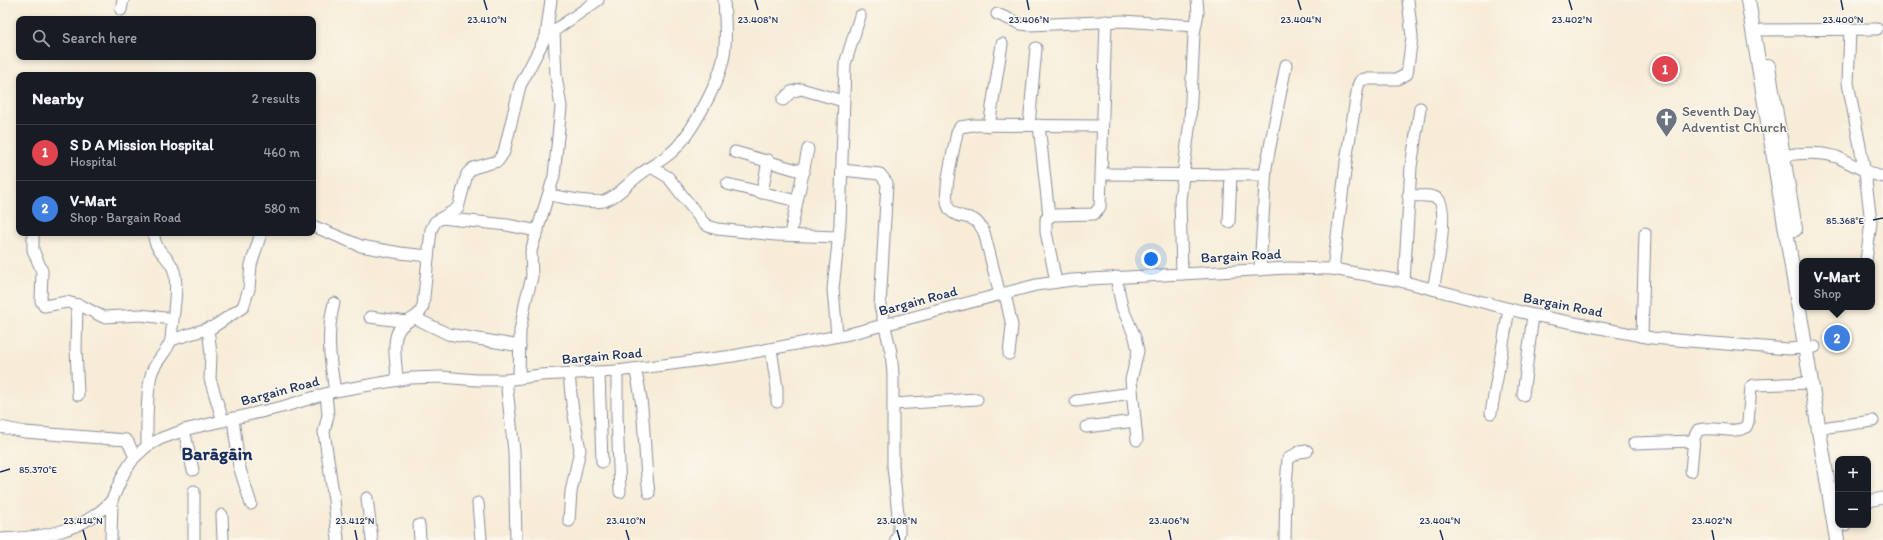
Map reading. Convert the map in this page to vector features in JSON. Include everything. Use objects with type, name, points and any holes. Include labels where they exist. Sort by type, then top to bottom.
[{"type":"main road","points":[[1748,0],[1799,285]]},
{"type":"main road","points":[[1758,0],[1800,258]]},
{"type":"main road","points":[[1803,310],[1828,427],[1835,470]]},
{"type":"main road","points":[[1808,310],[1812,383],[1837,540]]},
{"type":"main road","points":[[1844,528],[1846,540]]},
{"type":"street","points":[[518,378],[520,331],[532,277],[531,251],[554,176],[561,107],[550,33],[551,0]]},
{"type":"street","points":[[398,380],[396,336],[400,327],[421,313],[423,306],[430,230],[435,222],[458,208],[462,199],[467,174],[473,168],[498,161],[504,152],[520,86],[550,33],[598,0]]},
{"type":"street","points":[[549,195],[593,202],[603,201],[611,198],[673,150],[694,123],[712,90],[724,56],[724,0]]},
{"type":"street","points":[[1182,274],[1180,200],[1190,121],[1195,26],[1198,13],[1197,0]]},
{"type":"street","points":[[1333,270],[1346,155],[1358,86],[1360,81],[1364,79],[1398,79],[1407,74],[1412,37],[1408,0]]},
{"type":"street","points":[[996,14],[1022,24],[1029,25],[1106,21],[1195,26]]},
{"type":"street","points":[[837,336],[833,289],[839,237],[845,64],[860,16]]},
{"type":"street","points":[[1049,216],[1061,214],[1088,216],[1098,212],[1101,199],[1106,21]]},
{"type":"street","points":[[1850,29],[1848,83],[1866,173],[1871,222],[1866,258]]},
{"type":"street","points":[[1762,30],[1877,29]]},
{"type":"street","points":[[989,126],[1002,44]]},
{"type":"street","points":[[1036,48],[1034,126],[1049,216],[1045,225],[1056,282]]},
{"type":"street","points":[[1260,270],[1265,175],[1286,65]]},
{"type":"street","points":[[783,100],[791,92],[801,89],[843,101]]},
{"type":"street","points":[[1404,282],[1408,196],[1420,108]]},
{"type":"street","points":[[1010,354],[1012,326],[984,232],[974,218],[951,211],[946,199],[957,132],[960,127],[973,125],[1102,126]]},
{"type":"street","points":[[790,236],[808,149]]},
{"type":"street","points":[[735,152],[768,160],[804,172]]},
{"type":"street","points":[[1783,155],[1829,155],[1866,173],[1883,177]]},
{"type":"street","points":[[762,193],[768,160]]},
{"type":"street","points":[[651,167],[668,177],[703,222],[708,226],[717,229],[790,236],[839,237]]},
{"type":"street","points":[[842,170],[880,174],[887,183],[880,295],[882,316],[886,325],[891,352],[893,466],[899,525],[897,540]]},
{"type":"street","points":[[1102,174],[1265,175]]},
{"type":"street","points":[[1229,222],[1231,174]]},
{"type":"street","points":[[727,184],[797,201]]},
{"type":"street","points":[[1408,196],[1433,197],[1439,199],[1442,204],[1443,225],[1433,289]]},
{"type":"street","points":[[441,218],[508,225],[538,231]]},
{"type":"street","points":[[316,227],[360,246],[428,256]]},
{"type":"street","points":[[1642,336],[1645,233]]},
{"type":"street","points":[[33,236],[33,250],[42,271],[42,304],[48,306],[67,302],[103,317],[141,315],[172,320]]},
{"type":"street","points":[[147,446],[150,384],[156,363],[169,348],[171,340],[175,279],[174,271],[156,246],[154,236]]},
{"type":"street","points":[[171,340],[208,328],[238,312],[246,302],[249,289],[251,265],[260,236]]},
{"type":"street","name":"Bargain Road","points":[[111,540],[112,500],[124,473],[135,457],[147,446],[162,438],[184,430],[330,393],[398,380],[442,376],[476,380],[506,380],[569,374],[617,372],[771,349],[886,325],[1002,294],[1056,282],[1116,277],[1305,268],[1333,270],[1404,282],[1533,315],[1642,336],[1722,345],[1788,349],[1810,347]]},
{"type":"street","points":[[1116,277],[1122,307],[1135,337],[1138,351],[1136,364],[1131,375],[1137,440]]},
{"type":"street","points":[[334,303],[329,324],[330,393],[328,415],[324,432],[338,540]]},
{"type":"street","points":[[77,305],[76,348],[78,395]]},
{"type":"street","points":[[1491,412],[1509,309]]},
{"type":"street","points":[[1522,395],[1533,315]]},
{"type":"street","points":[[370,317],[411,320],[448,334],[520,346]]},
{"type":"street","points":[[208,328],[211,354],[210,379],[228,420],[239,466],[251,504]]},
{"type":"street","points":[[771,349],[777,388],[777,402]]},
{"type":"street","points":[[635,369],[641,401],[644,453],[649,493]]},
{"type":"street","points":[[617,372],[620,492]]},
{"type":"street","points":[[599,373],[602,462]]},
{"type":"street","points":[[569,374],[572,404],[580,450],[570,492],[570,522]]},
{"type":"street","points":[[506,380],[514,450],[516,540]]},
{"type":"street","points":[[1691,471],[1694,441],[1698,430],[1704,428],[1736,430],[1746,427],[1748,422],[1751,387],[1754,385],[1812,383]]},
{"type":"street","points":[[1076,401],[1132,393]]},
{"type":"street","points":[[893,404],[977,399]]},
{"type":"street","points":[[1086,426],[1135,421]]},
{"type":"street","points":[[1828,427],[1873,421]]},
{"type":"street","points":[[0,427],[25,432],[126,440],[135,457]]},
{"type":"street","points":[[184,430],[193,470]]},
{"type":"street","points":[[1634,443],[1694,441]]},
{"type":"street","points":[[1285,540],[1288,459],[1299,452],[1308,451]]},
{"type":"street","points":[[194,491],[194,540]]},
{"type":"street","points":[[367,498],[372,540]]},
{"type":"street","points":[[1871,500],[1883,498]]},
{"type":"street","points":[[0,539],[36,536],[71,529],[104,509],[112,500]]},
{"type":"street","points":[[478,503],[481,540]]},
{"type":"street","points":[[222,514],[223,540]]},
{"type":"street","points":[[419,525],[420,540]]},
{"type":"place","name":"S D A Mission Hospital","points":[[1665,69]]},
{"type":"place","name":"Seventh Day Adventist Church","points":[[1666,138]]},
{"type":"place","name":"V-Mart","points":[[1837,338]]},
{"type":"district","name":"Barāgāin","points":[[217,454]]}]
